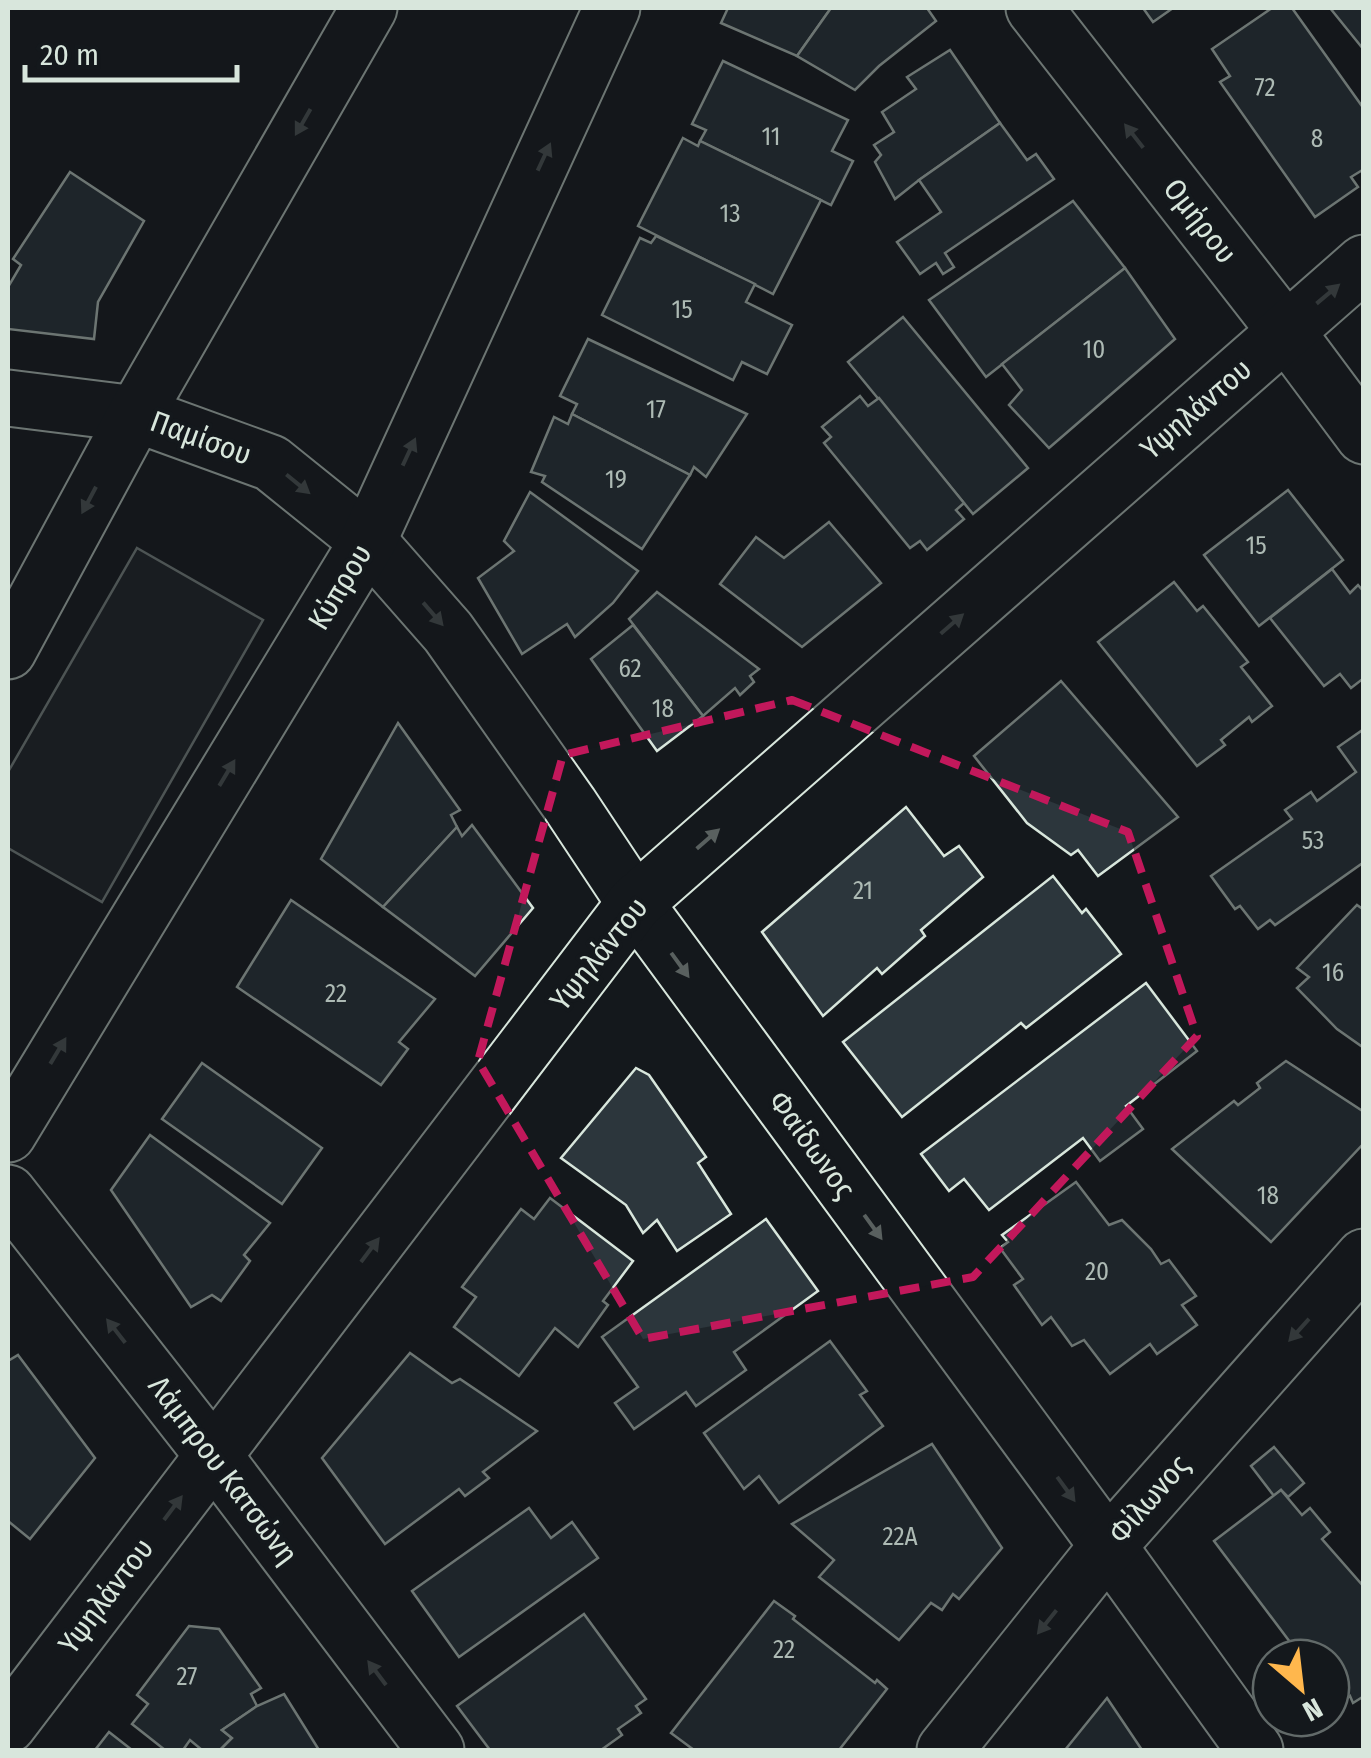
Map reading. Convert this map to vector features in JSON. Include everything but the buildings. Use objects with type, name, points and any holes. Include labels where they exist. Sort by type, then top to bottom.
[{"type":"street","points":[[8,651],[136,414],[368,8]]},
{"type":"street","name":"Κύπρου","points":[[8,1134],[368,541],[612,8]]},
{"type":"street","name":"Ομήρου","points":[[1034,8],[1364,436]]},
{"type":"street","name":"Υψηλάντου","points":[[8,1724],[635,903],[1364,263]]},
{"type":"street","name":"Παμίσου","points":[[8,398],[136,414],[271,463],[368,541]]},
{"type":"street","name":"Φαίδωνος","points":[[368,541],[448,632],[635,903],[1254,1750]]},
{"type":"street","name":"Λάμπρου Κατσώνη","points":[[8,1193],[436,1750]]},
{"type":"street","name":"Φίλωνος","points":[[945,1750],[1108,1546],[1364,1257]]},
{"type":"highlighted area","points":[[792,700],[1128,832],[1197,1036],[973,1277],[643,1339],[478,1061],[563,755]]},
{"type":"shaded area","points":[[137,548],[263,620],[102,902],[8,848],[8,772]]}]
